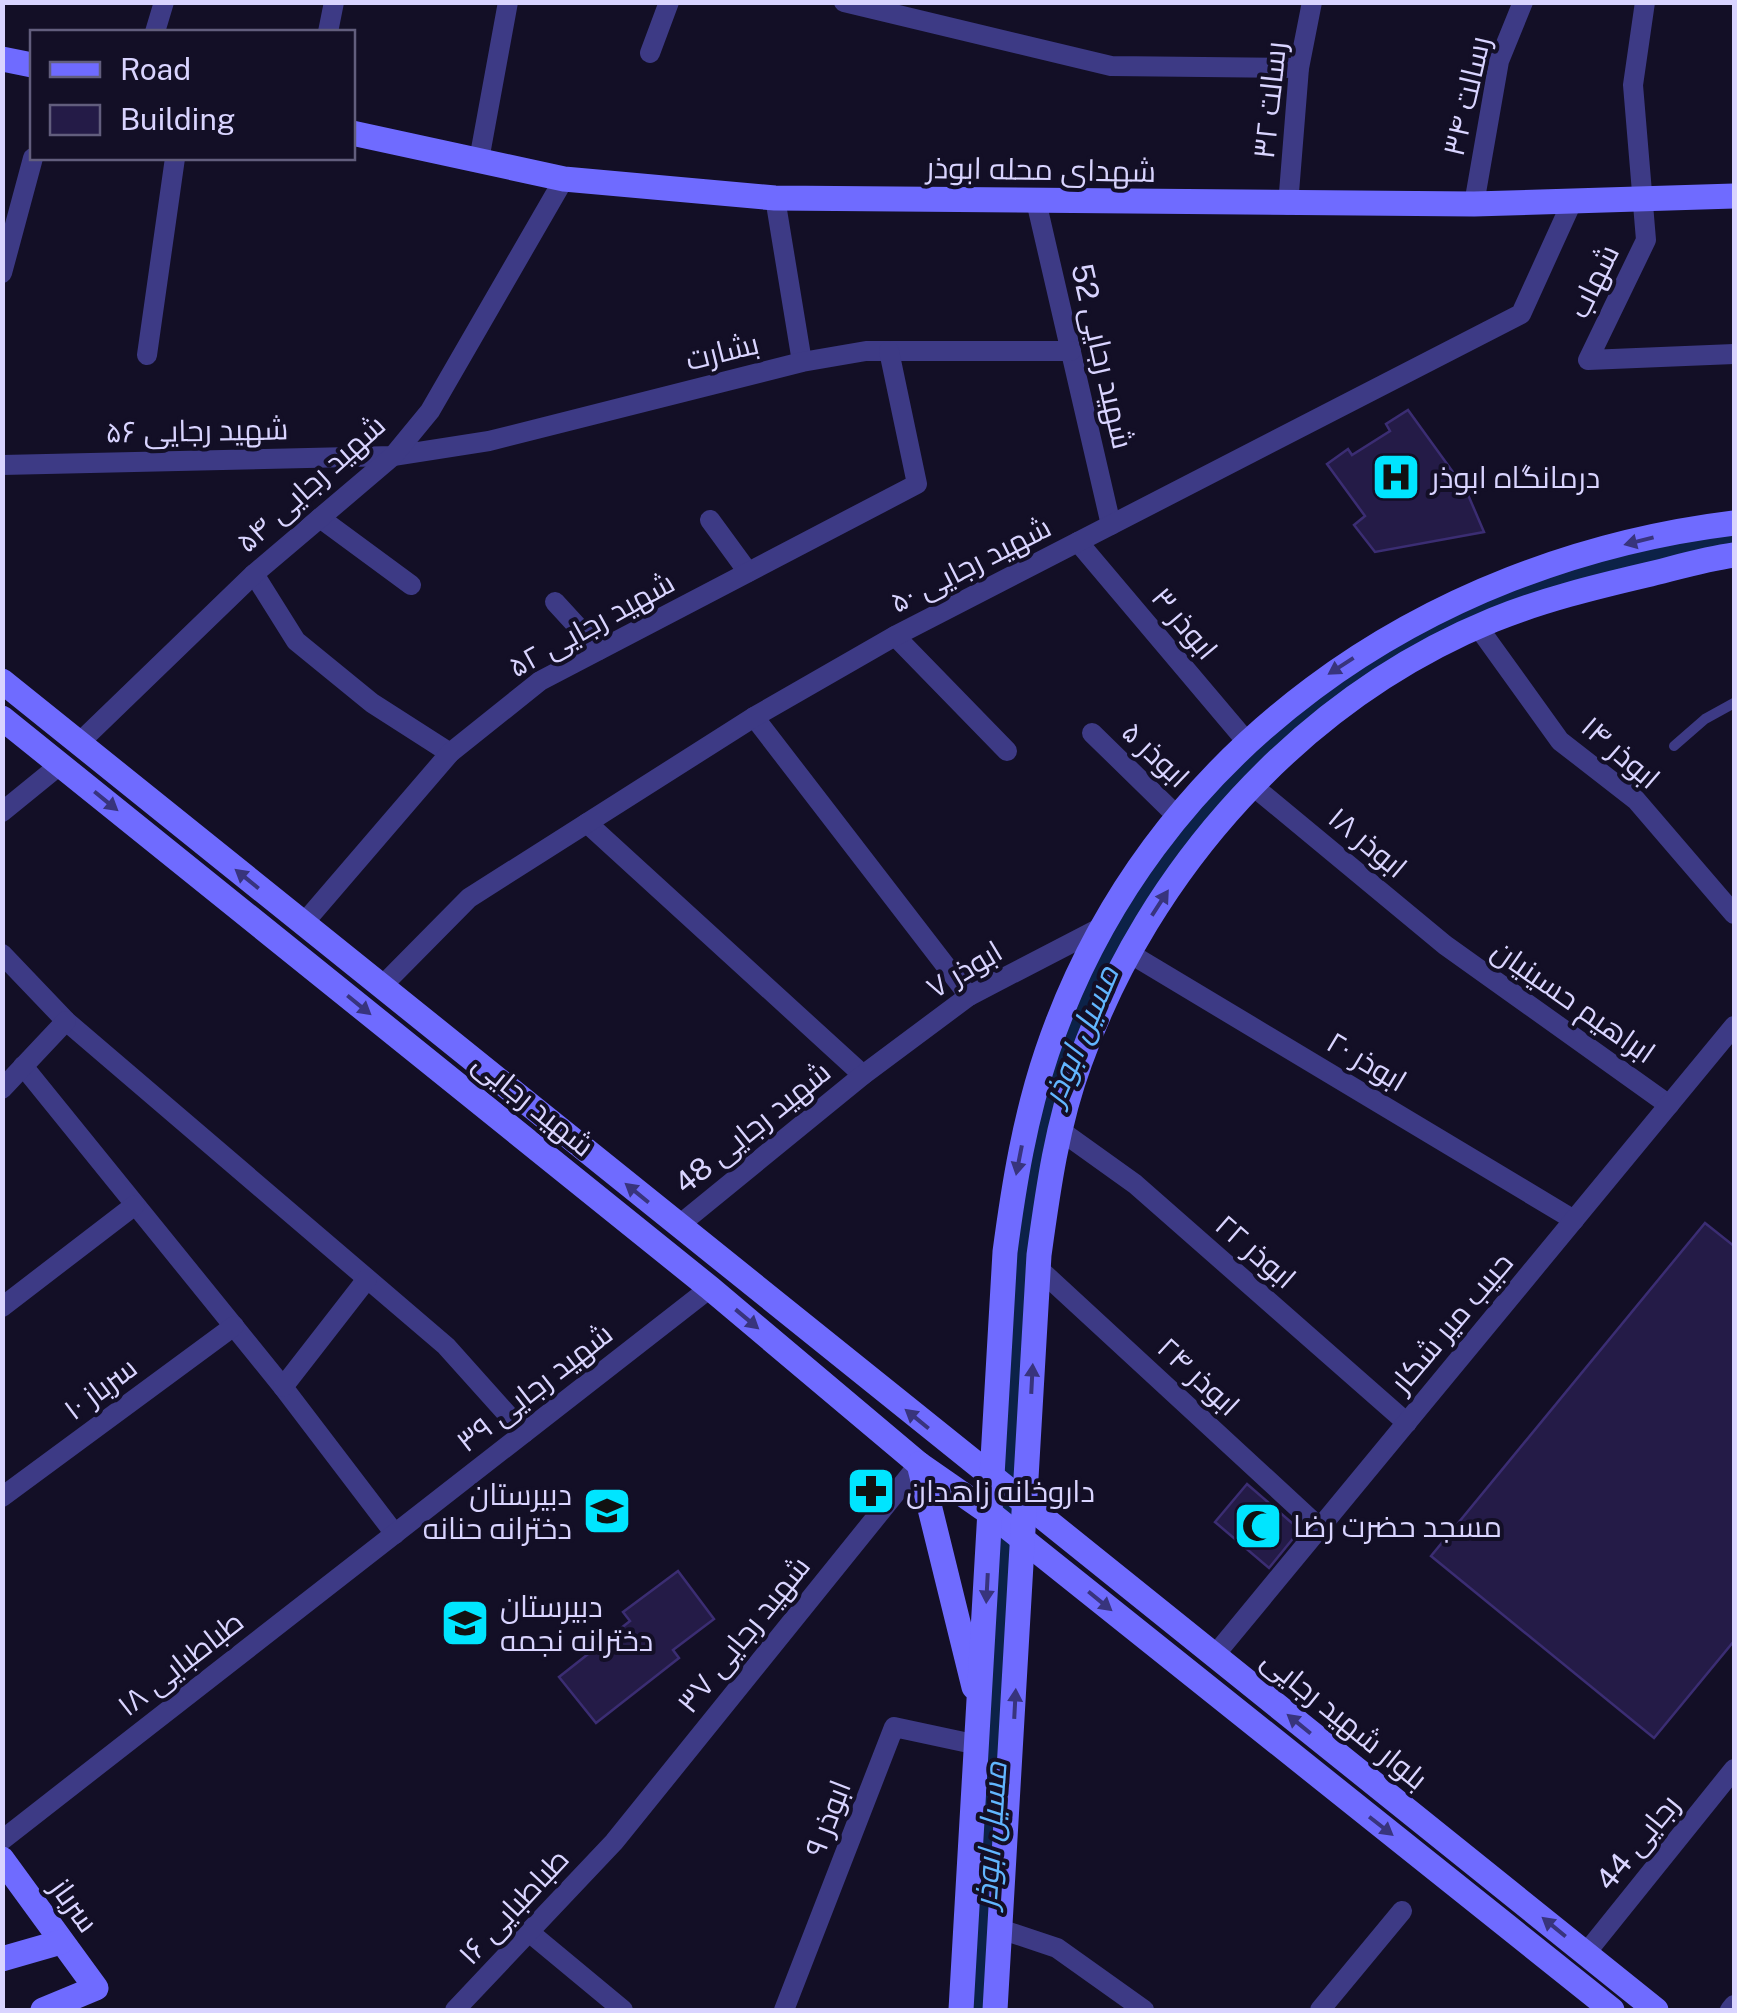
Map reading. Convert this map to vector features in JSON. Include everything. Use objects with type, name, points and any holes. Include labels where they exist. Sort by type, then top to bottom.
[{"type":"street","points":[[155,30],[164,2]]},
{"type":"street","points":[[328,30],[334,2]]},
{"type":"street","points":[[478,160],[508,2]]},
{"type":"street","points":[[650,53],[669,2]]},
{"type":"street","points":[[844,2],[1111,66],[1300,68]]},
{"type":"street","name":"رسالت ۳۲","points":[[1288,205],[1300,68],[1312,2]]},
{"type":"street","name":"رسالت ۳۴","points":[[1474,204],[1499,61],[1524,2]]},
{"type":"street","points":[[1644,199],[1633,85],[1646,2]]},
{"type":"street","points":[[2,59],[30,65]]},
{"type":"street","name":"شهدای محله ابوذر","points":[[355,135],[564,178],[776,198],[1288,205],[1571,204],[1734,196]]},
{"type":"street","points":[[2,273],[33,160]]},
{"type":"street","points":[[147,355],[175,160]]},
{"type":"street","name":"شهید رجایی ۵۴","points":[[79,743],[254,574],[393,456],[430,411],[564,178]]},
{"type":"street","points":[[776,198],[802,362]]},
{"type":"street","name":"شهاب","points":[[1644,199],[1646,240],[1588,360],[1734,354]]},
{"type":"street","name":"شهید رجایی 52","points":[[1036,202],[1111,524]]},
{"type":"street","name":"شهید رجایی ۵۰","points":[[381,987],[469,898],[754,717],[896,636],[1521,314],[1571,204]]},
{"type":"street","name":"بشارت","points":[[393,456],[490,442],[802,362],[889,351],[1070,351]]},
{"type":"street","name":"شهید رجایی ۵۲","points":[[303,924],[450,753],[540,681],[917,484],[889,351]]},
{"type":"street","name":"شهید رجایی ۵۶","points":[[2,465],[393,456]]},
{"type":"street","points":[[320,518],[411,586]]},
{"type":"street","points":[[710,520],[748,572]]},
{"type":"street","points":[[961,2010],[1005,1252],[1019,1154],[1047,1050],[1104,926],[1178,817],[1246,742],[1324,677],[1394,632],[1480,589],[1584,554],[1734,522]]},
{"type":"street","name":"ابوذر ۳","points":[[1078,542],[1246,742]]},
{"type":"street","points":[[995,2010],[1003,1930],[1038,1268],[1061,1130],[1080,1062],[1129,953],[1198,845],[1253,786],[1344,705],[1411,662],[1478,628],[1593,587],[1734,555]]},
{"type":"street","points":[[254,574],[296,642],[372,703],[450,753]]},
{"type":"street","points":[[555,602],[599,650]]},
{"type":"street","name":"ابوذر ۱۴","points":[[1478,628],[1560,741],[1636,800],[1734,914]]},
{"type":"street","points":[[896,636],[1007,750]]},
{"type":"street","name":"شهید رجایی","points":[[2,682],[993,1480]]},
{"type":"street","points":[[754,717],[969,996]]},
{"type":"street","name":"شهید رجایی","points":[[2,718],[710,1288],[919,1464],[1024,1540]]},
{"type":"street","name":"ابوذر ۵","points":[[1092,733],[1178,817]]},
{"type":"street","points":[[2,812],[61,764]]},
{"type":"street","name":"ابوذر ۱۸","points":[[1253,786],[1445,945]]},
{"type":"street","points":[[587,823],[863,1075]]},
{"type":"street","name":"ابوذر ۷","points":[[863,1075],[969,996],[1104,926]]},
{"type":"street","name":"ابراهیم حسینیان","points":[[1445,945],[1669,1105]]},
{"type":"street","name":"ابوذر ۲۰","points":[[1129,953],[1574,1220]]},
{"type":"street","points":[[2,954],[66,1021],[446,1346],[524,1433]]},
{"type":"street","points":[[2,1089],[66,1021]]},
{"type":"street","name":"حبیب میر شکار","points":[[1214,1656],[1734,1026]]},
{"type":"street","points":[[22,1066],[283,1387],[395,1534]]},
{"type":"street","name":"شهید رجایی 48","points":[[678,1226],[863,1075]]},
{"type":"street","name":"ابوذر ۲۲","points":[[1061,1130],[1135,1184],[1407,1424]]},
{"type":"street","points":[[2,1307],[135,1205]]},
{"type":"street","name":"ابوذر ۲۴","points":[[1038,1268],[1320,1528]]},
{"type":"street","points":[[283,1387],[367,1279]]},
{"type":"street","name":"شهید رجایی ۳۹","points":[[395,1534],[710,1288]]},
{"type":"street","name":"سرباز ۱۰","points":[[2,1498],[234,1326]]},
{"type":"street","points":[[919,1464],[980,1714]]},
{"type":"street","name":"شهید رجایی ۳۷","points":[[614,1842],[919,1464]]},
{"type":"street","name":"بلوار شهید رجایی","points":[[993,1480],[1656,2010]]},
{"type":"street","name":"طباطبایی ۱۸","points":[[2,1840],[395,1534]]},
{"type":"street","name":"بلوار شهید رجایی","points":[[1024,1540],[1612,2010]]},
{"type":"street","name":"ابوذر ۹","points":[[784,2010],[894,1727],[978,1745]]},
{"type":"street","name":"رجایی 44","points":[[1586,1953],[1734,1769]]},
{"type":"street","name":"طباطبایی ۱۶","points":[[455,2010],[614,1842]]},
{"type":"street","name":"سرباز","points":[[2,1860],[96,1988],[43,2010]]},
{"type":"street","points":[[1320,2010],[1402,1911]]},
{"type":"street","points":[[1003,1930],[1057,1948],[1144,2010]]},
{"type":"street","points":[[530,1932],[623,2010]]},
{"type":"street","points":[[2,1959],[61,1942]]},
{"type":"lane","points":[[1674,746],[1705,718],[1734,703]]},
{"type":"building","name":"درمانگاه ابوذر","points":[[1408,410],[1466,490],[1484,532],[1375,552],[1354,525],[1365,516],[1327,464],[1348,449],[1352,455],[1390,431],[1386,424]]},
{"type":"building","points":[[1705,1223],[1734,1246],[1734,1641],[1654,1738],[1431,1556]]},
{"type":"building","name":"مسجد حضرت رضا","points":[[1247,1484],[1300,1530],[1269,1568],[1215,1522]]},
{"type":"building","points":[[678,1571],[714,1619],[673,1650],[679,1658],[596,1723],[559,1677],[630,1621],[623,1612]]},
{"type":"waterway","name":"مسیل ابوذر","points":[[975,2010],[991,1845],[1024,1244],[1037,1151],[1054,1085],[1137,904],[1179,841],[1257,757],[1326,699],[1408,646],[1507,600],[1601,568],[1707,541],[1734,539]]},
{"type":"place","name":"درمانگاه ابوذر","points":[[1396,477]]},
{"type":"place","name":"داروخانه زاهدان","points":[[871,1491]]},
{"type":"place","name":"دبیرستان دخترانه حنانه","points":[[607,1511]]},
{"type":"place","name":"مسجد حضرت رضا","points":[[1258,1526]]},
{"type":"place","name":"دبیرستان دخترانه نجمه","points":[[465,1623]]}]
